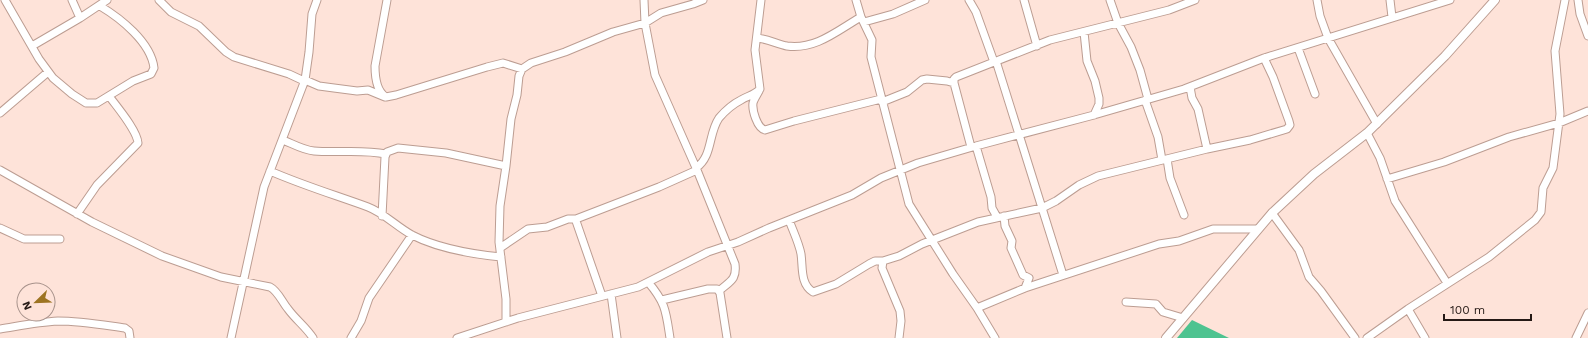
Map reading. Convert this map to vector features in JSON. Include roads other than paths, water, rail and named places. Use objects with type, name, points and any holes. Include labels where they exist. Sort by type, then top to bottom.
[{"type":"main road","points":[[1166,338],[1272,213],[1314,174],[1377,124],[1445,56],[1495,0]]},
{"type":"street","points":[[5,0],[48,72],[72,94],[86,103],[97,103],[133,81],[151,74],[154,68],[152,58],[138,37],[125,24],[100,6]]},
{"type":"street","points":[[72,0],[80,18]]},
{"type":"street","points":[[32,46],[100,6],[107,0]]},
{"type":"street","points":[[159,0],[171,12],[199,26],[226,52],[234,57],[294,76],[319,86],[357,91],[368,90],[373,91],[382,97],[386,97],[503,63],[522,69]]},
{"type":"street","points":[[231,338],[263,193],[305,81],[310,52],[312,14],[317,0]]},
{"type":"street","points":[[386,97],[382,94],[375,77],[375,66],[387,0]]},
{"type":"street","points":[[644,0],[645,22],[655,75],[697,169],[735,264],[736,272],[732,280],[719,291]]},
{"type":"street","points":[[506,322],[506,298],[500,248],[500,206],[511,119],[517,95],[519,76],[522,69],[531,63],[565,52],[613,32],[645,22],[661,13],[703,0]]},
{"type":"street","points":[[761,0],[755,58],[760,80],[759,91],[753,104],[761,129],[765,130],[794,121],[881,100],[907,92],[922,80],[927,79],[954,83]]},
{"type":"street","points":[[856,0],[872,40],[871,57],[909,204],[995,338]]},
{"type":"street","points":[[757,38],[787,46],[812,45],[821,42],[863,19],[893,14],[925,0]]},
{"type":"street","points":[[969,0],[976,12],[995,61],[1063,275]]},
{"type":"street","points":[[1024,0],[1037,46]]},
{"type":"street","points":[[1110,0],[1118,23],[1140,70],[1170,178],[1184,215]]},
{"type":"street","points":[[1025,288],[1029,278],[1024,275],[1011,248],[1012,241],[1001,216],[992,208],[992,197],[973,147],[954,79],[995,61],[1050,40],[1169,10],[1195,0]]},
{"type":"street","points":[[1317,0],[1320,16],[1328,38],[1377,124]]},
{"type":"street","points":[[1390,0],[1392,17]]},
{"type":"street","points":[[457,338],[486,330],[506,322],[638,287],[708,252],[738,242],[788,220],[852,195],[881,178],[900,170],[1018,134],[1094,115],[1190,87],[1264,58],[1450,0]]},
{"type":"street","points":[[1367,338],[1447,282],[1489,257],[1538,217],[1541,212],[1543,188],[1553,168],[1559,123],[1560,106],[1555,68],[1555,51],[1565,0]]},
{"type":"street","points":[[1586,0],[1578,2],[1580,14],[1588,36]]},
{"type":"street","points":[[1084,32],[1087,61],[1099,98],[1099,104],[1094,115]]},
{"type":"street","points":[[1298,48],[1315,94]]},
{"type":"street","points":[[788,220],[801,253],[804,278],[808,288],[813,292],[836,284],[869,264],[899,256],[922,244],[978,222],[1042,208],[1056,201],[1079,185],[1098,176],[1250,140],[1289,128],[1290,125],[1282,102],[1264,58]]},
{"type":"street","points":[[0,113],[48,72]]},
{"type":"street","points":[[1190,87],[1192,98],[1198,109],[1207,149]]},
{"type":"street","points":[[500,248],[528,229],[546,227],[568,219],[576,219],[659,187],[697,169],[703,164],[715,125],[719,118],[739,100],[759,91]]},
{"type":"street","points":[[76,214],[97,185],[138,143],[127,121],[109,96]]},
{"type":"street","points":[[1387,179],[1444,162],[1509,137],[1559,123],[1588,111]]},
{"type":"street","points":[[1367,133],[1380,158],[1394,201],[1447,282]]},
{"type":"street","points":[[282,140],[314,151],[372,151],[386,154]]},
{"type":"street","points":[[382,216],[386,154],[390,150],[398,148],[446,153],[506,166]]},
{"type":"street","points":[[0,170],[76,214],[162,256],[220,277],[267,285],[273,288],[289,311],[306,328],[313,338]]},
{"type":"street","points":[[270,171],[309,187],[370,208],[412,235],[447,249],[501,257]]},
{"type":"street","points":[[1272,213],[1296,244],[1309,277],[1322,291],[1355,338]]},
{"type":"street","points":[[576,219],[602,296]]},
{"type":"street","points":[[0,228],[24,239],[60,239]]},
{"type":"street","points":[[922,244],[924,228]]},
{"type":"street","points":[[977,308],[1025,288],[1158,244],[1179,241],[1213,229],[1258,229]]},
{"type":"street","points":[[351,338],[361,321],[369,298],[412,235]]},
{"type":"street","points":[[883,261],[882,268],[900,311],[901,321],[899,338]]},
{"type":"street","points":[[648,282],[662,300],[666,312],[670,338]]},
{"type":"street","points":[[662,300],[708,289],[717,289],[719,291]]},
{"type":"street","points":[[719,291],[727,338]]},
{"type":"street","points":[[611,294],[617,338]]},
{"type":"street","points":[[1126,302],[1156,304],[1163,312],[1183,318]]},
{"type":"street","points":[[1408,308],[1425,338]]},
{"type":"street","points":[[1576,338],[1588,313]]},
{"type":"street","points":[[0,329],[27,324],[59,321],[125,328],[130,331],[130,338]]},
{"type":"street","points":[[481,338],[486,330]]}]
